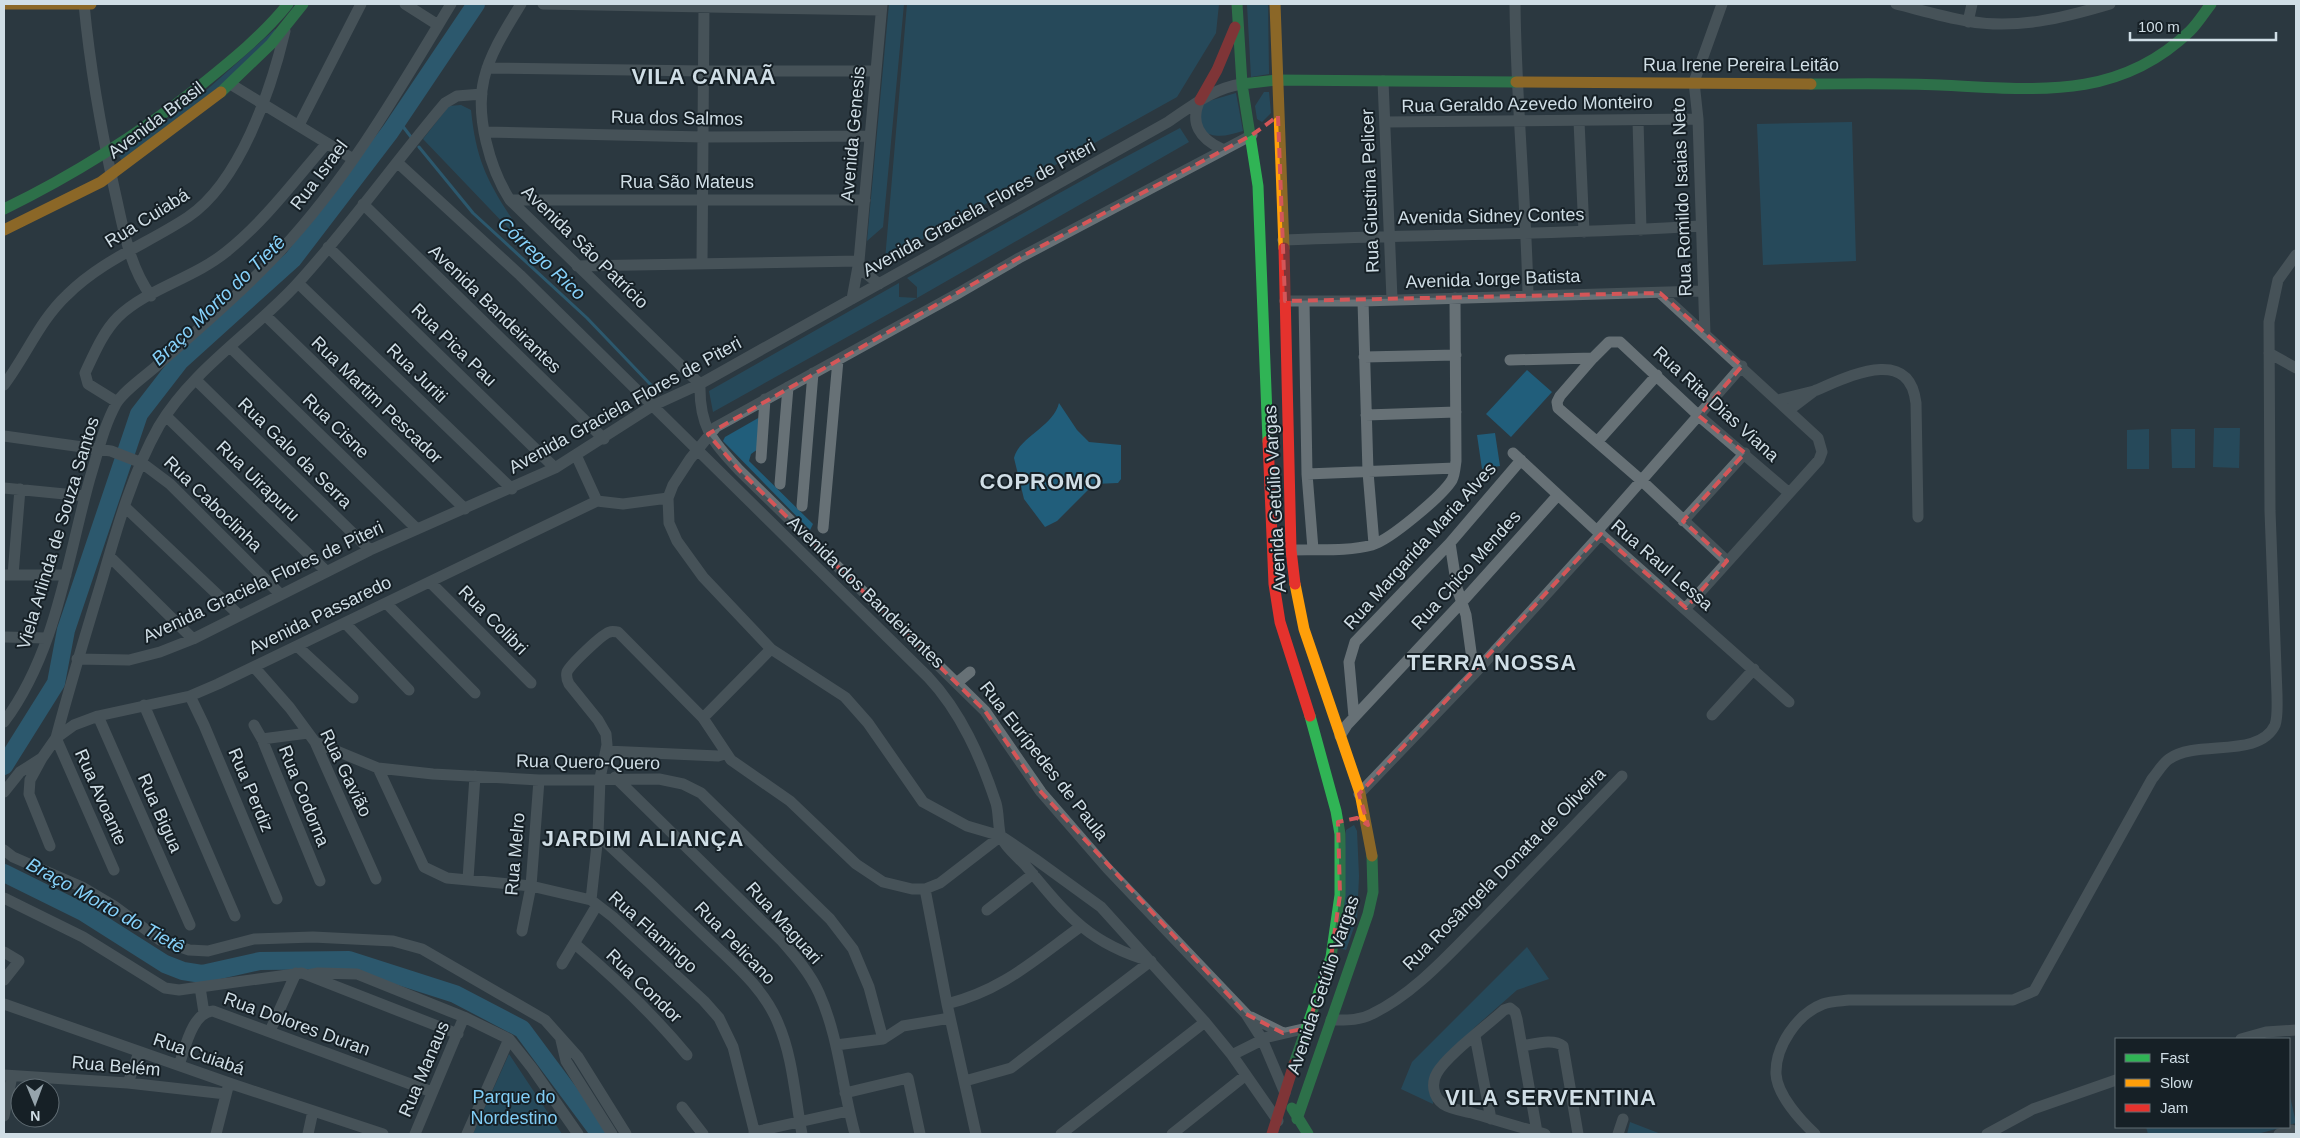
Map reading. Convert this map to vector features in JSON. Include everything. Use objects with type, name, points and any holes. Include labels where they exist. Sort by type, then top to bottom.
[{"type":"main road","points":[[4,4],[87,4]]},
{"type":"main road","name":"Avenida Brasil","points":[[4,209],[62,181],[106,155],[164,114],[237,55],[288,4]]},
{"type":"main road","name":"Avenida Brasil","points":[[4,230],[111,175],[232,85],[285,30],[303,4]]},
{"type":"main road","name":"Avenida Getúlio Vargas","points":[[1237,4],[1242,84],[1252,135],[1258,186],[1274,584],[1280,622],[1316,736],[1338,824],[1340,895],[1334,947],[1285,1095],[1278,1122],[1272,1134]]},
{"type":"main road","name":"Avenida Getúlio Vargas","points":[[1275,4],[1291,550],[1296,596],[1304,629],[1368,825],[1372,869],[1372,892],[1369,912],[1297,1119]]},
{"type":"main road","name":"Rua Irene Pereira Leitão","points":[[1242,84],[1276,80],[1694,82],[1934,84],[2047,90],[2081,86],[2129,72],[2166,51],[2191,30],[2211,4]]},
{"type":"main road","points":[[1200,100],[1224,55],[1237,21]]},
{"type":"main road","points":[[1252,135],[1278,116]]},
{"type":"main road","points":[[1338,824],[1350,818],[1357,818],[1368,825]]},
{"type":"main road","name":"Rua Eurípedes de Paula","points":[[1285,1095],[1297,1119],[1308,1134]]},
{"type":"main road","name":"Avenida Getúlio Vargas","points":[[1278,1122],[1280,1134]]},
{"type":"street","points":[[87,4],[94,83],[106,155],[128,250],[149,293]]},
{"type":"street","points":[[299,125],[361,4]]},
{"type":"street","points":[[404,4],[438,25]]},
{"type":"street","name":"Rua Israel","points":[[117,402],[280,252],[312,215],[376,129],[451,4]]},
{"type":"street","name":"Avenida São Patrício","points":[[521,4],[487,68],[482,94],[484,132],[498,182],[510,200],[700,384]]},
{"type":"street","points":[[543,4],[882,7]]},
{"type":"street","points":[[1515,4],[1516,82],[1528,295]]},
{"type":"street","name":"Rua Romildo Isaias Neto","points":[[1705,334],[1702,291],[1698,119],[1694,82],[1722,4]]},
{"type":"street","points":[[1896,4],[1968,22],[2010,24],[2053,20],[2083,8],[2110,4]]},
{"type":"street","points":[[1968,22],[1972,4]]},
{"type":"street","points":[[702,264],[704,6]]},
{"type":"street","name":"Avenida Genesis","points":[[852,299],[865,200],[882,7]]},
{"type":"street","name":"Rua Cuiabá","points":[[4,385],[48,316],[66,295],[97,269],[191,215],[214,193],[244,148],[276,65],[285,30]]},
{"type":"street","points":[[487,68],[876,71]]},
{"type":"street","name":"Rua Giustina Pelicer","points":[[1383,81],[1392,299]]},
{"type":"street","name":"Avenida Graciela Flores de Piteri","points":[[77,659],[129,660],[160,652],[193,639],[370,550],[512,489],[555,468],[604,439],[652,406],[700,384],[1168,122],[1216,91],[1242,84]]},
{"type":"street","points":[[232,85],[353,159]]},
{"type":"street","points":[[56,738],[77,659],[139,461],[166,416],[196,380],[266,316],[298,283],[398,163],[445,103],[457,96],[482,94]]},
{"type":"street","points":[[1200,100],[1196,108],[1195,122],[1204,138],[1222,149]]},
{"type":"street","name":"Avenida Graciela Flores de Piteri","points":[[1168,122],[1180,119],[1195,122]]},
{"type":"street","name":"Rua Geraldo Azevedo Monteiro","points":[[1385,122],[1698,119]]},
{"type":"street","points":[[1638,120],[1641,230]]},
{"type":"street","points":[[1579,121],[1584,232]]},
{"type":"street","name":"Rua dos Salmos","points":[[484,132],[703,137],[870,136]]},
{"type":"street","points":[[1252,135],[1222,149],[1019,258],[716,427],[697,448],[673,485],[668,498],[669,522],[677,541],[703,577],[771,649],[845,697],[868,723],[923,802],[967,826],[1001,836],[1035,858],[1102,907],[1205,1022],[1232,1055],[1278,1122]]},
{"type":"street","points":[[117,402],[88,384],[84,372],[118,317],[149,293],[214,262],[241,240],[327,143]]},
{"type":"street","points":[[398,163],[520,275],[652,406]]},
{"type":"street","name":"Rua São Mateus","points":[[510,200],[865,200]]},
{"type":"street","name":"Avenida Bandeirantes","points":[[363,204],[604,439]]},
{"type":"street","name":"Avenida Sidney Contes","points":[[1283,240],[1584,232],[1700,226]]},
{"type":"street","name":"Rua Pica Pau","points":[[328,247],[555,468]]},
{"type":"street","points":[[1815,1134],[1785,1100],[1776,1075],[1784,1040],[1801,1018],[1823,1004],[1849,1000],[2013,1000],[2034,991],[2152,780],[2169,759],[2194,750],[2263,740],[2275,725],[2277,695],[2270,511],[2269,322],[2278,280],[2296,255]]},
{"type":"street","points":[[577,266],[858,264],[879,284]]},
{"type":"street","name":"Rua Juriti","points":[[298,283],[512,489]]},
{"type":"street","name":"Avenida Jorge Batista","points":[[1285,301],[1363,301],[1702,291]]},
{"type":"street","name":"Rua Romildo Isaias Neto","points":[[1660,293],[1742,366],[1818,438],[1822,452],[1819,460],[1686,608]]},
{"type":"street","points":[[1291,550],[1360,547],[1374,544],[1390,536],[1444,491],[1453,478],[1455,468],[1456,412],[1455,298]]},
{"type":"street","name":"Avenida Getúlio Vargas","points":[[1304,301],[1308,474],[1313,550]]},
{"type":"street","points":[[1363,301],[1368,472],[1374,544]]},
{"type":"street","name":"Rua Martim Pescador","points":[[266,316],[465,509]]},
{"type":"street","name":"Rua Rita Dias Viana","points":[[1593,358],[1609,342],[1620,342],[1699,416],[1745,453],[1789,493]]},
{"type":"street","name":"Rua Cisne","points":[[230,347],[417,529]]},
{"type":"street","points":[[2269,353],[2296,368]]},
{"type":"street","points":[[1364,357],[1456,355]]},
{"type":"street","points":[[1510,360],[1593,358]]},
{"type":"street","points":[[1593,358],[1560,396],[1557,402],[1562,412],[1642,481],[1726,562]]},
{"type":"street","points":[[823,528],[838,360]]},
{"type":"street","points":[[1359,794],[1474,674],[1742,366]]},
{"type":"street","points":[[1778,400],[1814,391],[1865,370],[1876,368],[1900,374],[1914,390],[1916,403],[1918,517]]},
{"type":"street","points":[[802,506],[813,373]]},
{"type":"street","points":[[1597,442],[1657,376]]},
{"type":"street","name":"Rua Galo da Serra","points":[[196,380],[370,550]]},
{"type":"street","name":"Rua Eurípedes de Paula","points":[[700,384],[701,411],[708,434],[739,470],[958,682],[997,726],[1041,792],[1107,868],[1246,1014],[1262,1039],[1285,1095]]},
{"type":"street","points":[[780,484],[788,387]]},
{"type":"street","points":[[1789,410],[1814,391]]},
{"type":"street","points":[[760,458],[765,399]]},
{"type":"street","name":"Viela Arlinda de Souza Santos","points":[[4,722],[20,702],[46,638],[66,575],[85,496],[117,402]]},
{"type":"street","name":"Avenida dos Bandeirantes","points":[[652,406],[697,448],[939,689],[961,722],[985,775],[999,813],[1001,836]]},
{"type":"street","points":[[1366,415],[1456,412]]},
{"type":"street","name":"Rua Uirapuru","points":[[166,416],[326,571]]},
{"type":"street","name":"Rua Caboclinha","points":[[4,436],[101,449],[139,461],[166,480],[280,594]]},
{"type":"street","points":[[1683,521],[1745,453]]},
{"type":"street","points":[[576,455],[597,501],[623,504],[668,498]]},
{"type":"street","name":"Rua Raul Lessa","points":[[1517,457],[1789,702]]},
{"type":"street","name":"Rua Margarida Maria Alves","points":[[1354,717],[1349,662],[1355,642],[1450,543],[1517,457]]},
{"type":"street","points":[[1308,474],[1455,468]]},
{"type":"street","points":[[4,488],[85,496]]},
{"type":"street","points":[[20,489],[8,575],[66,575]]},
{"type":"street","name":"Rua Chico Mendes","points":[[1340,736],[1354,717],[1462,602],[1558,495]]},
{"type":"street","name":"Avenida Passaredo","points":[[4,792],[20,772],[42,758],[56,738],[74,725],[98,716],[190,696],[346,624],[386,602],[597,501]]},
{"type":"street","points":[[125,507],[239,615]]},
{"type":"street","points":[[1450,543],[1474,674]]},
{"type":"street","points":[[109,556],[193,639]]},
{"type":"street","name":"Rua Colibri","points":[[430,582],[531,684]]},
{"type":"street","points":[[386,602],[474,693]]},
{"type":"street","points":[[346,624],[408,690]]},
{"type":"street","points":[[562,964],[594,903],[600,778],[606,751],[606,734],[598,720],[568,684],[566,678],[567,671],[604,634],[611,631],[618,632],[702,718],[725,754],[744,770],[790,801],[834,845],[869,874],[898,886],[926,889],[940,884],[1001,836]]},
{"type":"street","points":[[4,637],[46,638]]},
{"type":"street","points":[[296,646],[354,698]]},
{"type":"street","points":[[702,718],[771,649]]},
{"type":"street","name":"Rua Gavião","points":[[254,667],[311,738],[376,879]]},
{"type":"street","points":[[1712,715],[1754,669]]},
{"type":"street","points":[[958,682],[970,672]]},
{"type":"street","name":"Rua Perdiz","points":[[190,696],[277,899]]},
{"type":"street","points":[[144,706],[235,916]]},
{"type":"street","name":"Rua Bigua","points":[[98,716],[190,925]]},
{"type":"street","name":"Rua Codorna","points":[[254,725],[262,739],[320,881]]},
{"type":"street","name":"Rua Avoante","points":[[56,738],[114,870]]},
{"type":"street","name":"Rua Quero-Quero","points":[[262,739],[311,738],[378,768],[539,780],[615,777],[658,779],[683,784],[701,793],[823,912],[853,949],[868,987],[883,1039]]},
{"type":"street","points":[[606,751],[718,756],[725,754]]},
{"type":"street","points":[[42,758],[30,780],[29,794],[50,846]]},
{"type":"street","name":"Rua Flamingo","points":[[378,768],[416,855],[424,867],[440,876],[532,886],[594,903],[613,917],[697,994],[719,1018],[733,1047],[754,1133]]},
{"type":"street","points":[[468,879],[475,776]]},
{"type":"street","name":"Rua Rosângela Donata de Oliveira","points":[[1331,1020],[1354,1020],[1371,1015],[1413,986],[1454,950],[1517,887],[1622,776]]},
{"type":"street","name":"Rua Maguari","points":[[615,777],[781,940],[805,968],[819,992],[836,1045],[848,1112],[855,1134]]},
{"type":"street","name":"Rua Melro","points":[[522,931],[532,886],[539,780]]},
{"type":"street","name":"Rua Pelicano","points":[[598,835],[685,916],[741,971],[764,997],[778,1021],[786,1042],[802,1134]]},
{"type":"street","points":[[1001,836],[1080,927],[1105,944],[1125,954],[1151,961]]},
{"type":"street","points":[[4,850],[27,864],[82,887],[114,906],[160,940],[183,949],[202,952],[254,940],[286,938],[374,939],[409,944],[454,967],[545,1020],[578,1057],[626,1134]]},
{"type":"street","points":[[987,910],[1033,874]]},
{"type":"street","points":[[926,889],[947,1004],[976,1134]]},
{"type":"street","points":[[4,898],[83,937],[165,988],[179,990],[296,973],[308,975],[458,1034]]},
{"type":"street","points":[[947,1004],[982,994],[1003,983],[1080,927]]},
{"type":"street","name":"Rua Condor","points":[[574,944],[614,978],[661,1024],[687,1055]]},
{"type":"street","points":[[4,952],[19,961],[4,980]]},
{"type":"street","points":[[964,1081],[1011,1068],[1151,961]]},
{"type":"street","points":[[308,975],[318,972],[357,974],[464,1017],[509,1039],[532,1068],[578,1134]]},
{"type":"street","points":[[270,1031],[296,973]]},
{"type":"street","points":[[200,986],[204,1013]]},
{"type":"street","name":"Rua Cuiabá","points":[[4,1004],[179,1065],[228,1089],[314,1111],[363,1131],[383,1134]]},
{"type":"street","points":[[1510,1008],[1515,1012],[1541,1133],[1443,1104],[1435,1095],[1436,1074],[1445,1063],[1475,1036],[1504,1010],[1510,1008]]},
{"type":"street","name":"Rua Dolores Duran","points":[[179,1065],[194,1026],[204,1013],[218,1012],[432,1092]]},
{"type":"street","points":[[1246,1014],[1283,1033]]},
{"type":"street","name":"Rua Manaus","points":[[415,1134],[464,1017]]},
{"type":"street","points":[[836,1045],[883,1039],[903,1026],[950,1018]]},
{"type":"street","points":[[1061,1134],[1205,1022]]},
{"type":"street","points":[[1232,1055],[1262,1039],[1307,1028]]},
{"type":"street","points":[[2245,1038],[2266,1032],[2296,1030]]},
{"type":"street","points":[[1475,1036],[1491,1119]]},
{"type":"street","points":[[468,1134],[509,1039]]},
{"type":"street","points":[[561,1040],[566,1061],[612,1134]]},
{"type":"street","points":[[1522,1046],[1550,1042],[1558,1042],[1563,1046],[1578,1134]]},
{"type":"street","points":[[128,1083],[139,1052]]},
{"type":"street","points":[[1172,1134],[1246,1075]]},
{"type":"street","points":[[4,1116],[8,1076]]},
{"type":"street","name":"Rua Belém","points":[[8,1076],[228,1089]]},
{"type":"street","points":[[845,1093],[908,1078],[920,1134]]},
{"type":"street","points":[[1987,1134],[2033,1109],[2115,1080]]},
{"type":"street","points":[[216,1134],[228,1089]]},
{"type":"street","points":[[682,1107],[703,1134]]},
{"type":"street","points":[[308,1134],[314,1111]]},
{"type":"street","points":[[754,1133],[848,1112]]},
{"type":"street","points":[[1618,1134],[1623,1118]]},
{"type":"street","points":[[2279,1134],[2292,1130]]},
{"type":"highlighted area","points":[[1278,116],[1285,301],[1660,293],[1742,366],[1699,416],[1745,453],[1683,521],[1727,561],[1686,608],[1601,534],[1359,794],[1368,825],[1357,818],[1338,822],[1340,895],[1331,957],[1307,1028],[1283,1033],[1246,1014],[1041,792],[985,711],[739,470],[708,434],[1019,258],[1252,135]]},
{"type":"green space","points":[[889,4],[904,4],[883,227],[867,241]]},
{"type":"green space","points":[[907,4],[1219,4],[1216,33],[1177,97],[885,260]]},
{"type":"green space","points":[[1247,4],[1268,4],[1269,74],[1251,77]]},
{"type":"green space","points":[[275,29],[278,34],[205,100],[122,161],[119,156],[201,95]]},
{"type":"green space","points":[[1264,92],[1269,92],[1271,113],[1262,122],[1257,119],[1255,106]]},
{"type":"green space","points":[[1236,93],[1243,131],[1217,136],[1202,130],[1199,106]]},
{"type":"green space","points":[[461,105],[471,110],[476,143],[484,169],[514,222],[510,230],[423,139],[449,106]]},
{"type":"green space","points":[[1852,122],[1856,261],[1763,265],[1757,124]]},
{"type":"green space","points":[[1180,128],[1189,142],[917,298],[917,287],[907,278]]},
{"type":"green space","points":[[899,283],[899,297],[917,298],[713,412],[709,391]]},
{"type":"green space","points":[[1527,370],[1552,392],[1511,437],[1486,414]]},
{"type":"green space","points":[[1059,403],[1077,430],[1089,442],[1121,445],[1121,479],[1118,483],[1094,484],[1057,521],[1045,527],[1024,499],[1014,458],[1022,444],[1050,419]]},
{"type":"green space","points":[[760,417],[758,449],[751,454],[749,461],[813,524],[810,530],[723,441],[725,437]]},
{"type":"green space","points":[[2214,428],[2240,428],[2239,468],[2213,467]]},
{"type":"green space","points":[[2149,429],[2149,469],[2127,469],[2127,430]]},
{"type":"green space","points":[[2171,429],[2195,429],[2195,468],[2172,468]]},
{"type":"green space","points":[[1495,433],[1500,466],[1482,469],[1477,435]]},
{"type":"green space","points":[[1354,825],[1357,831],[1359,876],[1357,919],[1346,950],[1339,948],[1346,830]]},
{"type":"green space","points":[[1527,947],[1549,979],[1517,990],[1475,1027],[1431,1075],[1433,1104],[1401,1089],[1412,1062]]},
{"type":"green space","name":"Parque do Nordestino","points":[[509,1054],[562,1134],[473,1134]]},
{"type":"green space","points":[[2290,1096],[2296,1123],[2290,1125]]},
{"type":"green space","points":[[1630,1122],[1661,1134],[1627,1134]]},
{"type":"green space","points":[[2146,1128],[2280,1128],[2257,1134],[2148,1134]]},
{"type":"waterway","name":"Braço Morto do Tietê","points":[[4,766],[56,683],[66,630],[139,414],[180,361],[293,259],[390,132],[476,4]]},
{"type":"waterway","name":"Córrego Rico","points":[[398,120],[411,137]]},
{"type":"waterway","name":"Córrego Rico","points":[[419,147],[473,213],[587,318],[651,385]]},
{"type":"waterway","name":"Braço Morto do Tietê","points":[[4,873],[83,912],[165,964],[183,971],[202,974],[260,961],[349,960],[455,994],[522,1029],[600,1134]]},
{"type":"traffic: fast","points":[[4,209],[56,182],[154,120],[236,57],[258,37],[288,4]]},
{"type":"traffic: fast","points":[[221,92],[271,44],[303,4]]},
{"type":"traffic: fast","points":[[1237,4],[1242,84],[1258,186],[1268,441]]},
{"type":"traffic: fast","points":[[1811,84],[1908,84],[2040,88],[2072,86],[2103,80],[2133,70],[2162,54],[2190,31],[2211,4]]},
{"type":"traffic: fast","points":[[1242,84],[1276,80],[1516,82]]},
{"type":"traffic: fast","points":[[1294,1064],[1331,957],[1340,895],[1340,834],[1336,811],[1310,716]]},
{"type":"traffic: fast","points":[[1297,1119],[1368,914],[1373,892],[1372,856]]},
{"type":"traffic: fast","points":[[1292,1108],[1308,1134]]},
{"type":"traffic: slow","points":[[4,4],[91,4]]},
{"type":"traffic: slow","points":[[1275,4],[1284,248]]},
{"type":"traffic: slow","points":[[1516,82],[1811,84]]},
{"type":"traffic: slow","points":[[4,230],[101,182],[221,92]]},
{"type":"traffic: slow","points":[[1295,584],[1304,629],[1360,793],[1372,856]]},
{"type":"traffic: jam","points":[[1200,100],[1217,70],[1235,27]]},
{"type":"traffic: jam","points":[[1284,248],[1291,550],[1295,584]]},
{"type":"traffic: jam","points":[[1268,441],[1274,584],[1280,622],[1310,716]]},
{"type":"traffic: jam","points":[[1272,1134],[1294,1064]]},
{"type":"district","name":"VILA CANAÃ","points":[[704,76]]},
{"type":"district","name":"COPROMO","points":[[1041,481]]},
{"type":"district","name":"TERRA NOSSA","points":[[1492,662]]},
{"type":"district","name":"JARDIM ALIANÇA","points":[[643,838]]},
{"type":"district","name":"VILA SERVENTINA","points":[[1551,1097]]}]
